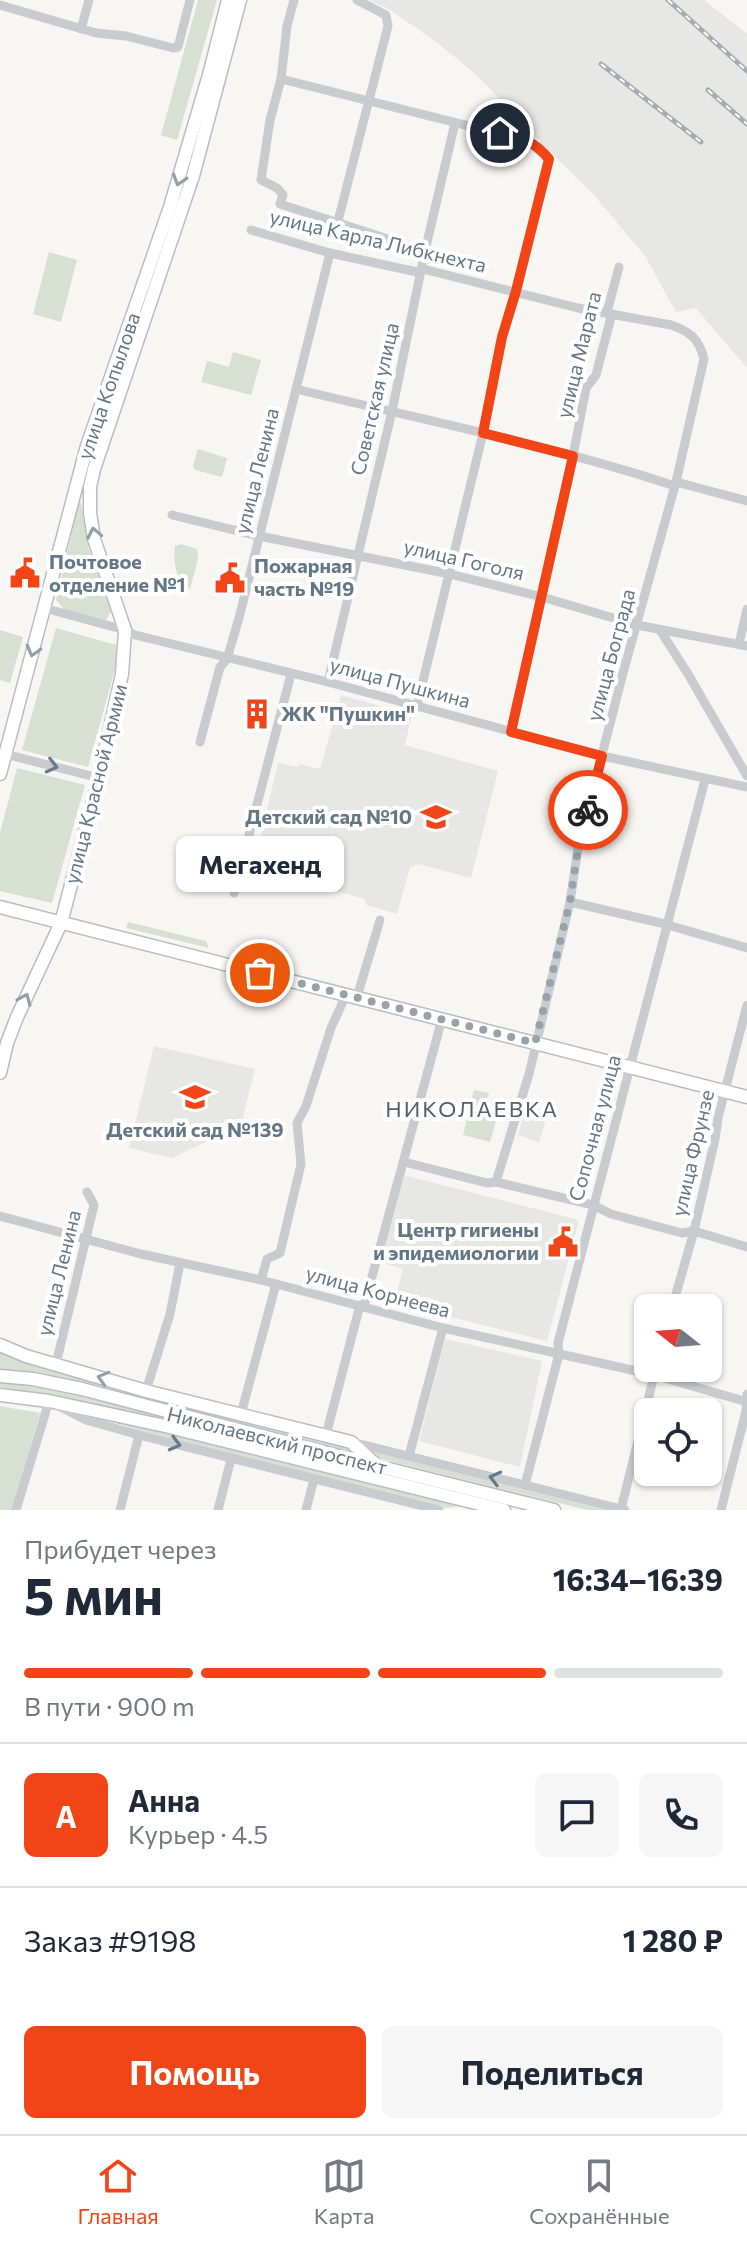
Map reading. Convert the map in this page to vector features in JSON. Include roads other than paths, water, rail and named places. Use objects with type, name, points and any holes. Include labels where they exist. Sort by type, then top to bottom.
[{"type":"main road","name":"улица Копылова","points":[[0,774],[87,446],[170,207],[228,0]]},
{"type":"main road","name":"улица Копылова","points":[[90,487],[193,176],[240,0]]},
{"type":"main road","name":"улица Красной Армии","points":[[0,1073],[17,1017],[61,923],[99,778],[122,674],[125,630],[94,539],[90,487]]},
{"type":"main road","points":[[0,907],[747,1097]]},
{"type":"main road","name":"Николаевский проспект","points":[[0,1345],[26,1356],[146,1391],[351,1442]]},
{"type":"main road","name":"Николаевский проспект","points":[[0,1376],[82,1389],[554,1510]]},
{"type":"main road","name":"Николаевский проспект","points":[[0,1395],[49,1401],[165,1426],[504,1510]]},
{"type":"main road","points":[[131,1401],[205,1406]]},
{"type":"main road","points":[[351,1442],[377,1466]]},
{"type":"street","points":[[81,29],[89,0]]},
{"type":"street","points":[[0,5],[96,33],[126,36],[173,48],[178,47],[190,0]]},
{"type":"street","points":[[294,0],[261,180],[280,190],[283,195],[280,204],[338,221],[388,26],[386,15],[357,0]]},
{"type":"street","points":[[281,79],[522,139],[539,147],[549,159],[502,337],[483,433],[417,706]]},
{"type":"street","name":"Советская улица","points":[[328,682],[455,123]]},
{"type":"street","name":"улица Карла Либкнехта","points":[[338,221],[425,251]]},
{"type":"street","name":"улица Карла Либкнехта","points":[[251,230],[330,253],[417,272],[423,269],[578,308],[683,329]]},
{"type":"street","name":"улица Ленина","points":[[200,742],[220,667],[227,659],[330,253]]},
{"type":"street","name":"улица Марата","points":[[511,732],[586,388],[596,375],[611,317],[607,312],[619,267]]},
{"type":"street","name":"улица Бограда","points":[[496,1182],[521,1103],[570,902],[578,848],[675,484],[704,359],[700,343],[683,329]]},
{"type":"street","points":[[296,389],[747,501]]},
{"type":"street","name":"улица Гоголя","points":[[172,515],[259,536],[450,574],[637,625],[743,645]]},
{"type":"street","name":"улица Пушкина","points":[[44,608],[135,635],[328,682],[602,756],[747,787]]},
{"type":"street","points":[[743,645],[747,609]]},
{"type":"street","points":[[660,630],[747,776]]},
{"type":"street","points":[[234,893],[291,674]]},
{"type":"street","points":[[5,754],[99,778]]},
{"type":"street","name":"Сопочная улица","points":[[525,1485],[593,1205],[705,780]]},
{"type":"street","points":[[570,902],[747,948]]},
{"type":"street","points":[[261,1280],[267,1259],[280,1253],[301,1164],[297,1123],[306,1106],[331,1028],[351,996],[380,920]]},
{"type":"street","name":"улица Фрунзе","points":[[676,1294],[694,1231],[747,1005]]},
{"type":"street","points":[[326,1435],[442,1019]]},
{"type":"street","points":[[404,1162],[593,1205],[611,1214],[682,1233],[694,1231],[747,1247]]},
{"type":"street","name":"улица Ленина","points":[[56,1364],[94,1205],[87,1192]]},
{"type":"street","name":"улица Корнеева","points":[[0,1216],[443,1328],[634,1368]]},
{"type":"street","points":[[146,1391],[170,1314],[180,1263]]},
{"type":"street","points":[[241,1414],[276,1284]]},
{"type":"street","points":[[409,1456],[443,1328]]},
{"type":"street","points":[[351,1442],[623,1510],[653,1382]]},
{"type":"street","name":"улица Корнеева","points":[[689,1382],[746,1399]]},
{"type":"street","points":[[721,1510],[746,1411],[746,1399]]},
{"type":"street","points":[[16,1510],[49,1401],[86,1420],[139,1435],[314,1479],[395,1504],[439,1510]]},
{"type":"street","points":[[120,1510],[139,1435]]},
{"type":"street","points":[[218,1510],[231,1459]]},
{"type":"street","points":[[306,1510],[314,1479]]},
{"type":"street","points":[[468,1510],[485,1505]]},
{"type":"railway","points":[[668,0],[747,71]]},
{"type":"railway","points":[[601,64],[701,142]]},
{"type":"railway","points":[[708,90],[747,124]]},
{"type":"place","name":"Почтовое отделение №1","points":[[25,573]]},
{"type":"place","name":"Пожарная часть №19","points":[[230,578]]},
{"type":"place","name":"ЖК \"Пушкин\"","points":[[257,714]]},
{"type":"place","name":"Детский сад №10","points":[[436,817]]},
{"type":"place","name":"Мегахенд","points":[[260,973]]},
{"type":"place","name":"Детский сад №139","points":[[195,1097]]},
{"type":"place","name":"Центр гигиены и эпидемиологии","points":[[563,1242]]},
{"type":"district","name":"НИКОЛАЕВКА","points":[[472,1109]]}]
